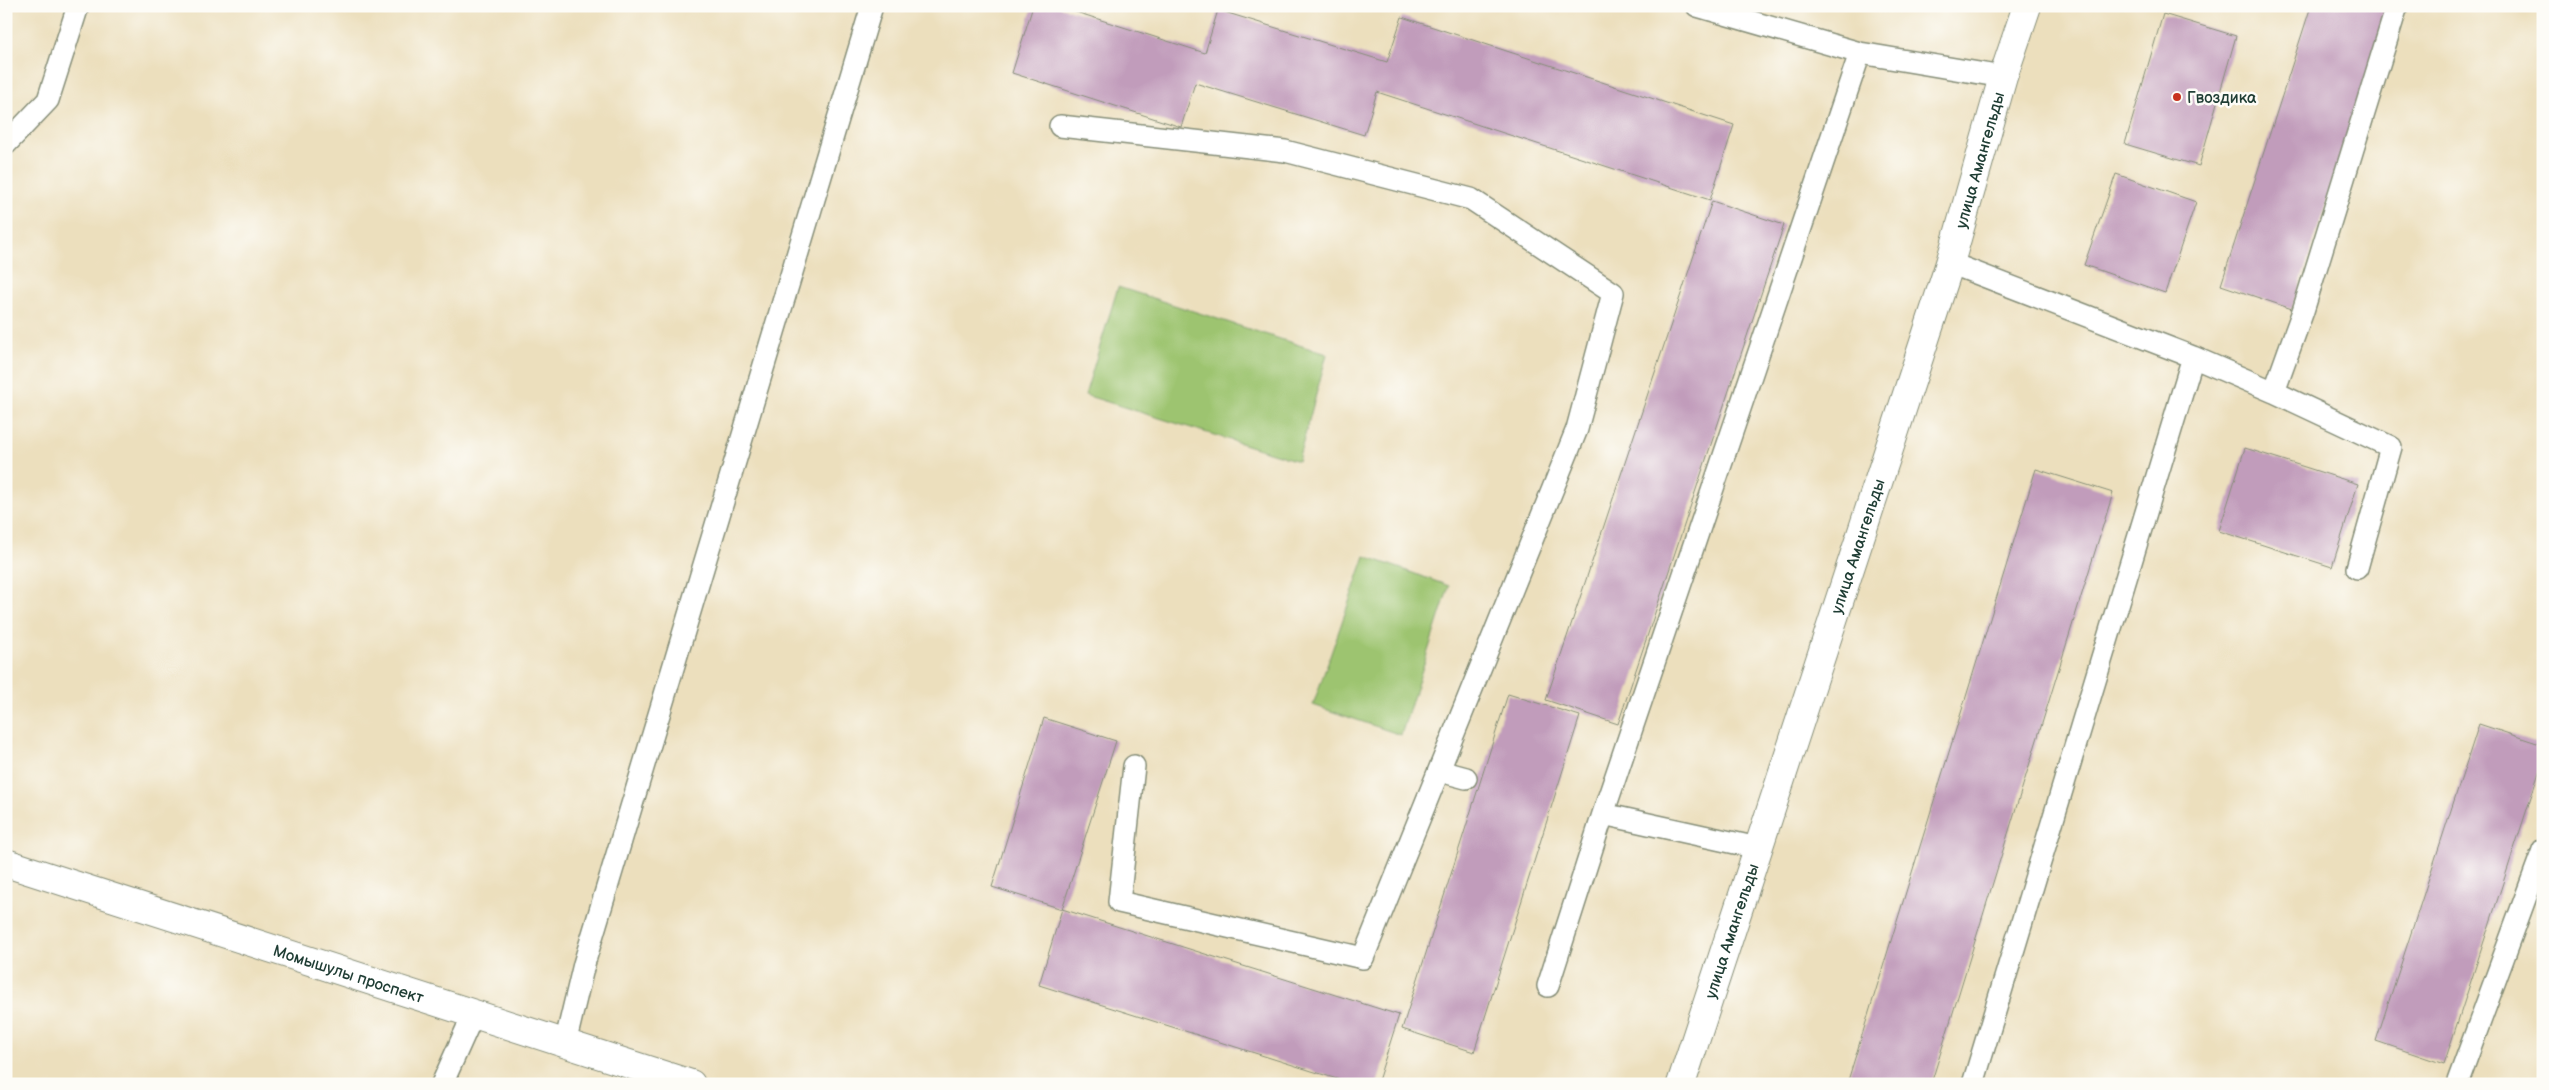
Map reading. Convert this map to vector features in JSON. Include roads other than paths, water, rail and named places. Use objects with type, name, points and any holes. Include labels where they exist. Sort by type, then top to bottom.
[{"type":"street","name":"улица Амангельды","points":[[1681,1084],[1950,263],[2003,77],[2027,6]]},
{"type":"street","name":"Момышулы проспект","points":[[6,863],[692,1084]]},
{"type":"lane","points":[[6,144],[48,100],[78,6]]},
{"type":"lane","points":[[565,1044],[587,954],[872,6]]},
{"type":"lane","points":[[1697,6],[1860,53],[2003,77]]},
{"type":"lane","points":[[2274,392],[2303,311],[2397,6]]},
{"type":"lane","points":[[1548,986],[1860,53]]},
{"type":"lane","points":[[1060,126],[1285,151],[1471,199],[1613,292],[1577,429],[1363,958],[1119,902],[1134,766]]},
{"type":"lane","points":[[1950,263],[2193,357],[2274,392],[2391,447],[2357,568]]},
{"type":"lane","points":[[1973,1084],[2193,357]]},
{"type":"lane","points":[[1440,771],[1466,778]]},
{"type":"lane","points":[[1604,814],[1758,848]]},
{"type":"lane","points":[[2457,1084],[2543,850]]},
{"type":"lane","points":[[442,1084],[473,1015]]},
{"type":"place","name":"Гвоздика","points":[[2177,97]]}]
